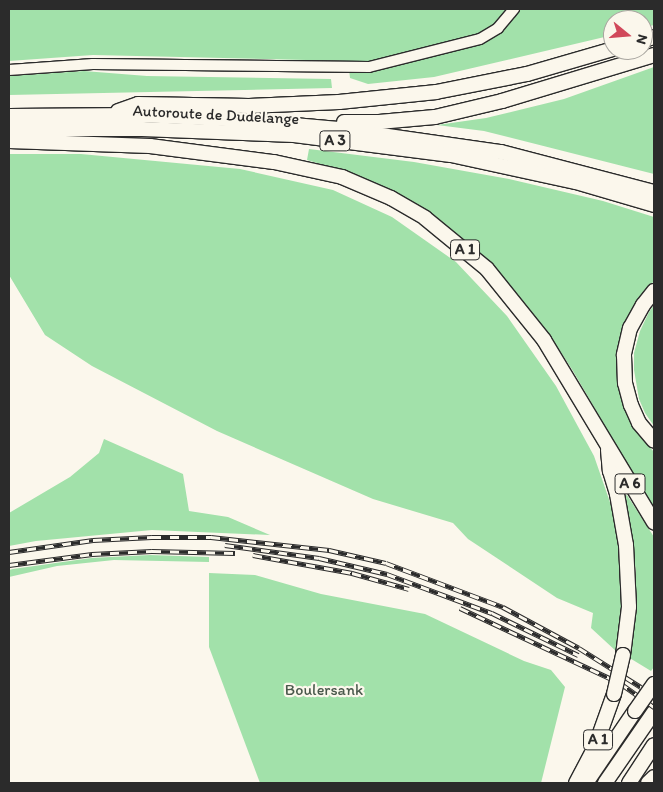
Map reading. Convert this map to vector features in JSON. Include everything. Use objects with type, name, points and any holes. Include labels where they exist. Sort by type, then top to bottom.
[{"type":"highway","name":"A 3","points":[[108,115],[138,104],[249,106],[339,102],[436,92],[528,74],[603,52]]},
{"type":"highway","name":"A 3","points":[[227,118],[379,122],[435,117],[502,101],[654,55]]},
{"type":"highway","name":"Autoroute de Dudelange","points":[[9,116],[108,115],[227,118],[339,129],[501,152],[654,192]]},
{"type":"highway","name":"Autoroute de Dudelange","points":[[9,129],[142,129],[294,135],[452,155],[576,182],[654,205]]},
{"type":"highway","name":"A 1","points":[[9,141],[150,146],[274,162],[342,177],[391,198],[425,218],[487,269],[544,340],[608,446],[610,472],[619,503],[626,545],[629,607],[623,655],[614,694],[595,746],[576,783]]},
{"type":"highway","points":[[654,291],[642,305],[630,328],[624,355],[625,383],[631,405],[639,424],[654,441]]},
{"type":"highway","name":"A 6","points":[[608,446],[654,522]]},
{"type":"highway","name":"A 1","points":[[586,783],[654,684]]},
{"type":"highway","name":"A 1","points":[[605,783],[651,716]]},
{"type":"highway","points":[[629,783],[654,745]]},
{"type":"highway","points":[[648,783],[654,777]]},
{"type":"street","points":[[9,70],[92,64],[369,67],[480,39],[498,28],[514,9]]},
{"type":"green space","points":[[9,9],[654,9],[653,25],[653,10],[603,10],[603,37],[434,77],[368,84],[350,78],[348,61],[93,55],[9,61]]},
{"type":"green space","points":[[654,67],[654,174],[484,131],[437,125],[486,118],[564,99]]},
{"type":"green space","points":[[84,71],[147,76],[331,79],[332,88],[9,95],[9,76]]},
{"type":"green space","points":[[309,149],[414,162],[509,179],[603,201],[654,217],[654,281],[637,301],[624,325],[617,354],[617,383],[634,429],[654,452],[654,510],[573,371],[549,334],[504,278],[466,241],[429,213],[353,174],[307,160]]},
{"type":"green space","points":[[9,154],[81,154],[240,169],[333,190],[392,217],[456,262],[507,316],[556,386],[594,456],[612,508],[617,534],[623,595],[617,652],[591,628],[593,613],[557,598],[468,539],[453,523],[373,499],[217,431],[92,366],[45,335],[9,275]]},
{"type":"green space","points":[[654,305],[654,426],[645,413],[639,399],[634,370],[634,353],[640,331]]},
{"type":"green space","points":[[104,439],[183,474],[189,511],[228,517],[270,535],[152,530],[36,541],[9,546],[9,513],[70,477],[99,453]]},
{"type":"green space","points":[[627,495],[654,537],[654,667],[651,671],[628,657],[635,608],[636,571],[624,496]]},
{"type":"green space","points":[[150,555],[209,557],[209,562],[114,560],[57,566],[9,577],[9,570],[13,569],[91,558]]},
{"type":"green space","name":"Boulersank","points":[[209,573],[255,575],[321,594],[425,614],[524,661],[551,670],[565,687],[541,783],[260,783],[209,647]]},
{"type":"railway","points":[[9,552],[93,540],[152,537],[211,537],[329,550],[386,563],[503,607],[579,648],[641,687],[654,698]]},
{"type":"railway","points":[[225,545],[319,558],[387,574],[492,613],[578,655]]},
{"type":"railway","points":[[9,565],[92,554],[152,551],[235,553]]},
{"type":"railway","points":[[253,555],[352,573],[409,589]]},
{"type":"railway","points":[[460,608],[620,683],[654,707]]}]
